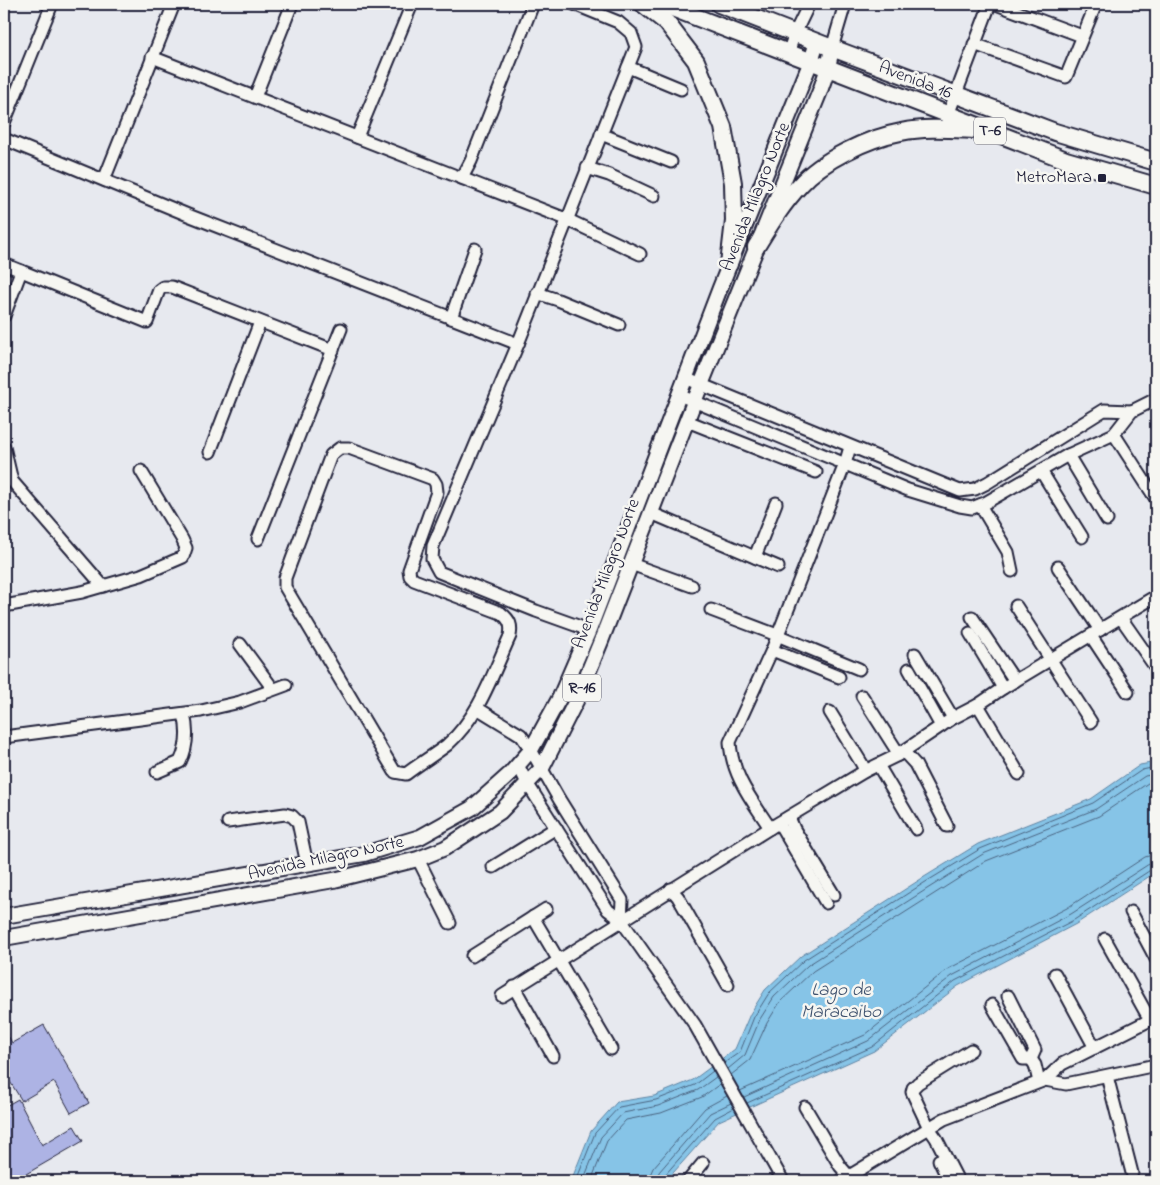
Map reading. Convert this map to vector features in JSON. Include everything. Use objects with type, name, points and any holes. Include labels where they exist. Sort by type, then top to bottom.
[{"type":"highway","points":[[643,4],[667,23],[696,61],[723,127],[733,183],[734,220],[729,264]]},
{"type":"highway","name":"Avenida 16","points":[[662,4],[1066,160],[1156,186]]},
{"type":"highway","name":"Avenida 16","points":[[720,4],[1055,132],[1156,162]]},
{"type":"highway","points":[[756,248],[780,208],[802,183],[830,161],[865,142],[901,132],[945,128],[987,130]]},
{"type":"main road","name":"Avenida Milagro Norte","points":[[4,916],[364,854],[420,836],[472,808],[518,764],[531,750],[560,697],[588,630],[729,264],[811,62],[824,45]]},
{"type":"main road","name":"Avenida Milagro Norte","points":[[4,938],[334,880],[418,858],[445,848],[500,812],[542,768],[578,696],[828,68],[824,45]]},
{"type":"main road","points":[[48,908],[50,930]]},
{"type":"street","points":[[4,123],[52,4]]},
{"type":"street","points":[[104,180],[174,4]]},
{"type":"street","points":[[255,97],[292,4]]},
{"type":"street","points":[[357,137],[412,4]]},
{"type":"street","points":[[462,178],[471,161],[533,4]]},
{"type":"street","points":[[574,4],[618,22],[631,33],[636,47],[566,219],[518,344],[433,546],[432,559],[439,572],[588,630]]},
{"type":"street","points":[[788,53],[809,4]]},
{"type":"street","points":[[824,45],[845,4]]},
{"type":"street","points":[[948,115],[990,4]]},
{"type":"street","points":[[996,4],[1082,36]]},
{"type":"street","points":[[974,44],[1066,78],[1096,4]]},
{"type":"street","points":[[152,57],[566,219],[640,254]]},
{"type":"street","points":[[628,67],[681,89]]},
{"type":"street","points":[[601,134],[671,162]]},
{"type":"street","points":[[4,140],[518,344]]},
{"type":"street","points":[[587,168],[609,175],[654,196]]},
{"type":"street","points":[[451,318],[475,249]]},
{"type":"street","points":[[4,264],[147,322],[159,290],[164,287],[172,287],[333,350]]},
{"type":"street","points":[[4,316],[21,271]]},
{"type":"street","points":[[537,293],[619,325]]},
{"type":"street","points":[[210,452],[260,322]]},
{"type":"street","points":[[258,539],[341,329]]},
{"type":"street","points":[[685,378],[960,491],[975,489],[987,483],[1104,410],[1132,411]]},
{"type":"street","points":[[678,395],[908,490],[972,508],[1068,455],[1114,434],[1132,411],[1156,399]]},
{"type":"street","points":[[726,436],[732,417]]},
{"type":"street","points":[[687,421],[816,472]]},
{"type":"street","points":[[1114,434],[1156,499]]},
{"type":"street","points":[[4,447],[8,482],[103,586]]},
{"type":"street","points":[[789,817],[830,899],[736,774],[731,757],[730,742],[772,650],[850,447]]},
{"type":"street","points":[[340,448],[349,448],[433,479],[437,492],[409,570],[410,576],[414,580],[501,613],[509,618],[511,626],[510,636],[477,708],[462,729],[447,745],[406,774],[395,772],[285,588],[285,578],[332,455],[340,448]]},
{"type":"street","points":[[1068,455],[1107,520]]},
{"type":"street","points":[[4,606],[82,592],[141,575],[183,557],[186,553],[186,548],[182,538],[141,471]]},
{"type":"street","points":[[1041,471],[1082,537]]},
{"type":"street","points":[[755,558],[776,504]]},
{"type":"street","points":[[980,505],[1008,552],[1012,571]]},
{"type":"street","points":[[651,513],[778,567]]},
{"type":"street","points":[[631,564],[692,586]]},
{"type":"street","points":[[1058,567],[1128,692]]},
{"type":"street","points":[[502,996],[774,826],[865,771],[901,753],[953,718],[978,705],[1156,596]]},
{"type":"street","points":[[1016,606],[1092,722]]},
{"type":"street","points":[[710,610],[777,635],[859,670]]},
{"type":"street","points":[[972,617],[1015,681]]},
{"type":"street","points":[[1121,618],[1156,668]]},
{"type":"street","points":[[970,633],[1003,688]]},
{"type":"street","points":[[240,644],[273,689]]},
{"type":"street","points":[[772,650],[839,677]]},
{"type":"street","points":[[915,654],[953,718]]},
{"type":"street","points":[[909,669],[938,716],[942,726]]},
{"type":"street","points":[[4,737],[184,714],[240,702],[286,685]]},
{"type":"street","points":[[862,696],[896,748],[915,764],[947,826]]},
{"type":"street","points":[[978,705],[1019,774]]},
{"type":"street","points":[[477,708],[521,735],[622,900],[622,920]]},
{"type":"street","points":[[830,712],[865,771]]},
{"type":"street","points":[[157,772],[180,762],[186,750],[187,726],[184,714]]},
{"type":"street","points":[[518,764],[527,783],[608,910],[622,920],[694,1025],[783,1181]]},
{"type":"street","points":[[878,765],[916,829]]},
{"type":"street","points":[[228,822],[285,814],[292,816],[298,822],[307,864]]},
{"type":"street","points":[[493,867],[556,828]]},
{"type":"street","points":[[418,858],[450,923]]},
{"type":"street","points":[[672,889],[728,985]]},
{"type":"street","points":[[472,956],[546,909]]},
{"type":"street","points":[[1131,912],[1156,959]]},
{"type":"street","points":[[533,917],[611,1049]]},
{"type":"street","points":[[804,1107],[848,1180],[944,1119],[1042,1081],[1062,1064],[1153,1019],[1104,939]]},
{"type":"street","points":[[1055,974],[1095,1048]]},
{"type":"street","points":[[514,987],[553,1056]]},
{"type":"street","points":[[1008,996],[1035,1050],[1031,1059]]},
{"type":"street","points":[[992,1005],[1023,1059],[1031,1059]]},
{"type":"street","points":[[949,1181],[926,1130],[922,1111],[913,1097],[913,1088],[971,1050]]},
{"type":"street","points":[[1031,1059],[1042,1081]]},
{"type":"street","points":[[1042,1081],[1066,1084],[1156,1065]]},
{"type":"street","points":[[1107,1076],[1132,1174]]},
{"type":"street","points":[[926,1130],[936,1138],[958,1181]]},
{"type":"street","points":[[688,1181],[703,1163]]},
{"type":"water","name":"Lago de Maracaibo","points":[[1156,762],[1156,872],[1076,924],[958,986],[874,1051],[719,1121],[666,1181],[571,1181],[591,1131],[617,1102],[654,1096],[693,1080],[735,1049],[750,1014],[765,990],[801,956],[978,844],[1091,799],[1140,765]]},
{"type":"building","points":[[44,1025],[89,1103],[71,1113],[54,1082],[22,1101],[9,1080],[4,1083],[4,1028],[12,1043]]},
{"type":"building","points":[[18,1099],[42,1145],[74,1126],[83,1141],[14,1181],[4,1181],[4,1107]]},
{"type":"place","name":"MetroMara","points":[[1102,178]]}]
